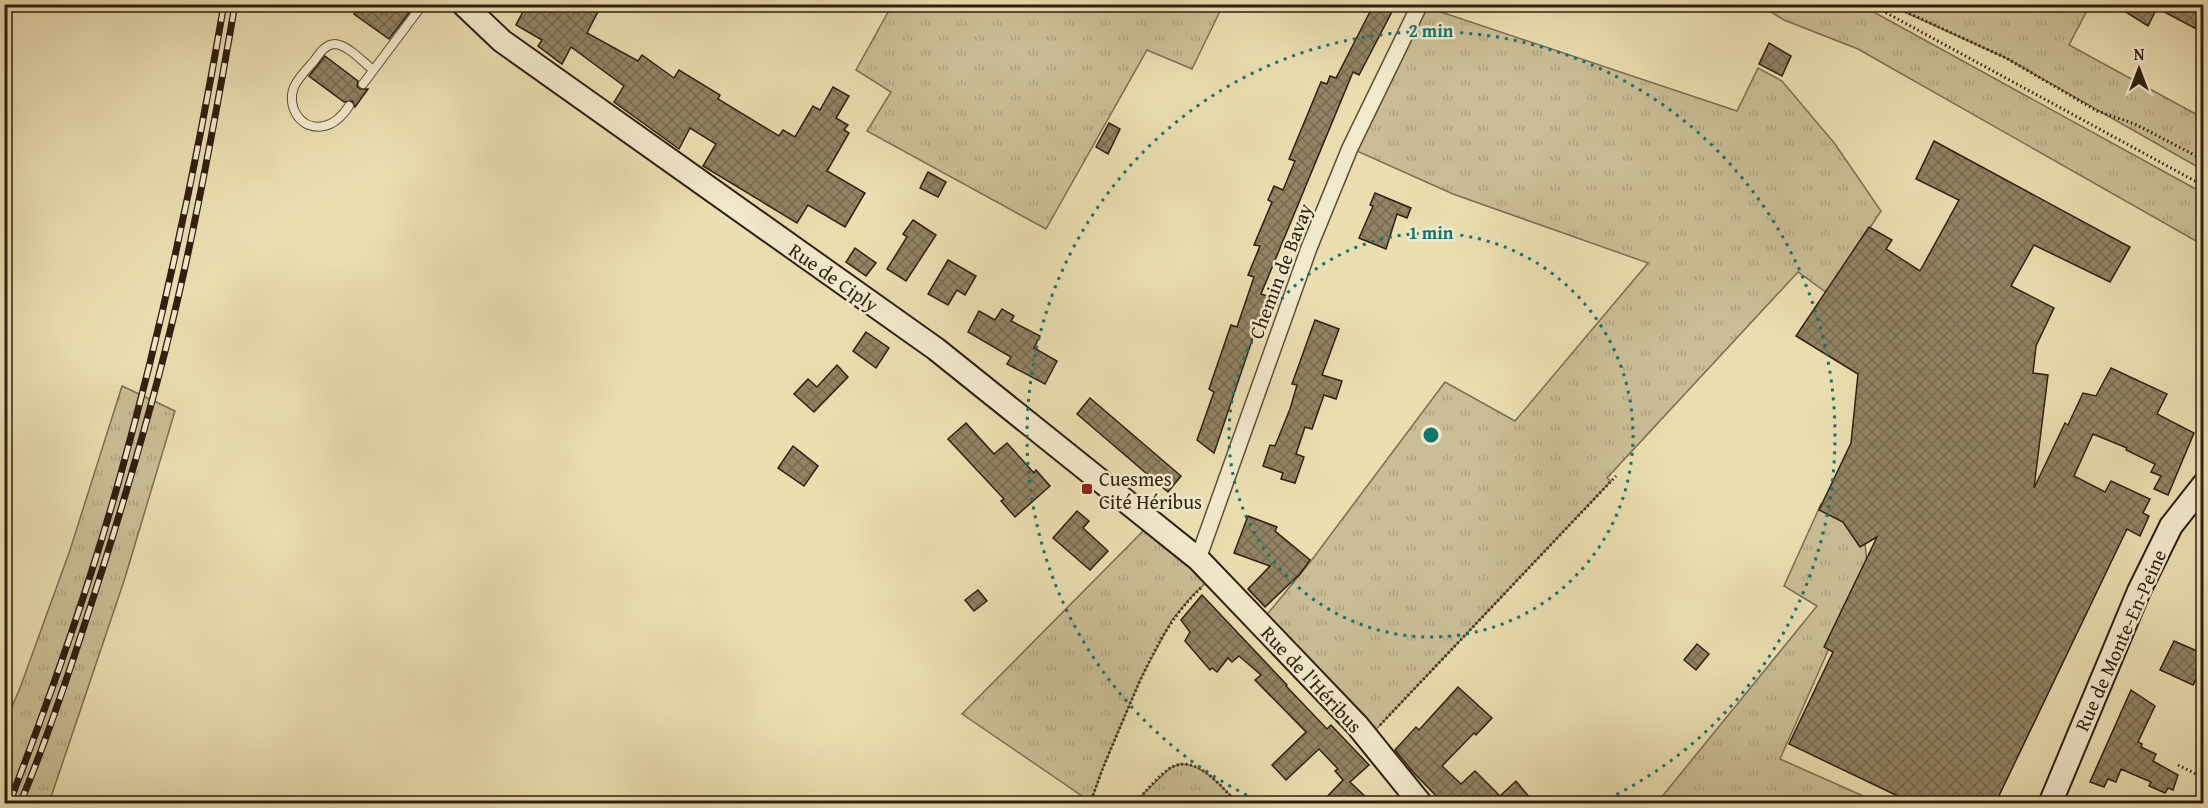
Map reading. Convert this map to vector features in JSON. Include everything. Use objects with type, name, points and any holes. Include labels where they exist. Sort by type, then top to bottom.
[{"type":"street","points":[[452,4],[502,41]]},
{"type":"street","name":"Rue de Ciply","points":[[463,4],[502,41],[936,349],[1198,559]]},
{"type":"street","name":"Chemin de Bavay","points":[[1198,559],[1309,248],[1350,148],[1420,4]]},
{"type":"street","name":"Rue de Monte-En-Peine","points":[[2049,804],[2139,591],[2171,526],[2204,483]]},
{"type":"street","name":"Rue de l'Héribus","points":[[1198,559],[1357,725],[1422,804]]},
{"type":"lane","points":[[363,84],[423,4]]},
{"type":"lane","points":[[349,106],[334,122],[324,126],[314,126],[305,123],[297,116],[291,107],[291,98],[294,87],[302,76],[323,49],[331,44],[344,47],[374,70]]},
{"type":"path","points":[[1870,4],[2204,186]]},
{"type":"path","points":[[1889,4],[2006,58],[2097,111],[2135,124],[2204,160]]},
{"type":"path","points":[[1367,739],[1616,476]]},
{"type":"path","points":[[1090,804],[1140,680],[1172,620],[1213,576]]},
{"type":"path","points":[[1134,804],[1170,768],[1180,764],[1190,764],[1200,769],[1238,804]]},
{"type":"path","points":[[2178,765],[2204,778]]},
{"type":"green space","points":[[893,4],[1223,5],[1192,69],[1147,50],[1046,229],[867,131],[891,92],[856,70]]},
{"type":"green space","points":[[1420,5],[1737,111],[1758,68],[1782,81],[1835,144],[1881,211],[1827,293],[1798,272],[1607,478],[1611,481],[1367,739],[1260,623],[1311,561],[1445,382],[1515,421],[1648,263],[1453,194],[1350,148]]},
{"type":"green space","points":[[1760,5],[1861,5],[2203,193],[2203,245],[1858,49],[1784,20]]},
{"type":"green space","points":[[1889,5],[2090,5],[2069,45],[2203,118],[2203,170],[2006,58]]},
{"type":"green space","points":[[122,386],[175,411],[124,581],[49,803],[5,803],[5,723],[70,550]]},
{"type":"green space","points":[[1821,504],[1855,528],[1865,543],[1867,563],[1780,759],[1879,803],[1656,804],[1817,606],[1784,586]]},
{"type":"green space","points":[[1152,522],[1213,576],[1172,620],[1140,680],[1091,802],[962,714]]},
{"type":"green space","points":[[1180,764],[1205,772],[1238,803],[1134,803],[1170,768]]},
{"type":"building","points":[[361,4],[399,4],[409,13],[389,39],[354,14]]},
{"type":"building","points":[[527,4],[602,4],[587,33],[638,61],[642,55],[674,78],[679,70],[720,95],[718,99],[779,136],[783,130],[795,137],[813,106],[820,110],[833,87],[849,96],[836,118],[848,125],[844,130],[849,133],[827,171],[865,193],[845,227],[808,205],[797,223],[703,166],[716,144],[690,128],[679,149],[614,102],[624,86],[571,47],[562,64],[538,46],[542,40],[516,25]]},
{"type":"building","points":[[1374,4],[1396,4],[1359,75],[1353,72],[1261,294],[1267,296],[1214,453],[1197,440],[1214,392],[1209,389],[1231,325],[1237,327],[1254,277],[1248,275],[1260,246],[1254,245],[1272,202],[1268,200],[1274,186],[1283,190],[1295,161],[1289,159],[1321,82],[1327,84],[1330,76],[1336,78]]},
{"type":"building","points":[[2113,4],[2204,4],[2204,33],[2157,8],[2148,26]]},
{"type":"building","points":[[1769,43],[1791,56],[1782,76],[1759,64]]},
{"type":"building","points":[[325,56],[358,81],[357,86],[360,89],[368,89],[355,107],[352,101],[344,102],[309,76]]},
{"type":"building","points":[[1109,123],[1120,129],[1108,154],[1096,147]]},
{"type":"building","points":[[1934,141],[2130,247],[2110,282],[2034,245],[2011,286],[2054,308],[2036,346],[2033,373],[2048,375],[2034,488],[2065,423],[2068,425],[2083,393],[2096,396],[2111,368],[2167,394],[2157,414],[2194,433],[2168,495],[2154,489],[2161,476],[2151,472],[2155,464],[2126,450],[2127,448],[2093,434],[2074,476],[2105,492],[2111,481],[2150,499],[2143,513],[2149,516],[2140,536],[2127,529],[1995,804],[1900,804],[1902,798],[1789,744],[1833,652],[1824,647],[1877,537],[1860,547],[1843,522],[1819,510],[1851,443],[1858,374],[1796,336],[1869,227],[1892,240],[1886,249],[1920,271],[1959,200],[1916,179]]},
{"type":"building","points":[[928,172],[946,182],[938,197],[920,188]]},
{"type":"building","points":[[1375,193],[1411,208],[1407,218],[1397,214],[1386,249],[1359,238],[1373,206],[1370,205]]},
{"type":"building","points":[[913,220],[936,235],[906,281],[887,269],[907,237],[903,234]]},
{"type":"building","points":[[855,248],[876,263],[866,276],[846,262]]},
{"type":"building","points":[[948,260],[976,276],[965,295],[957,290],[948,305],[928,294]]},
{"type":"building","points":[[1002,309],[1014,316],[1011,321],[1040,336],[1034,348],[1057,361],[1045,384],[1007,364],[1011,357],[968,332],[979,311],[995,320]]},
{"type":"building","points":[[1315,320],[1339,329],[1322,375],[1342,381],[1336,399],[1324,395],[1312,429],[1305,427],[1296,454],[1304,457],[1295,483],[1281,479],[1283,473],[1263,466],[1270,445],[1275,446],[1290,409],[1297,385],[1292,384]]},
{"type":"building","points":[[866,332],[889,348],[876,368],[853,351]]},
{"type":"building","points":[[837,365],[848,377],[814,412],[794,394],[808,379],[817,387]]},
{"type":"building","points":[[1090,398],[1181,476],[1168,492],[1077,414]]},
{"type":"building","points":[[966,423],[994,454],[1007,443],[1034,473],[1036,470],[1050,486],[1015,517],[1001,501],[1004,499],[948,439]]},
{"type":"building","points":[[793,446],[818,466],[804,486],[778,468]]},
{"type":"building","points":[[1077,511],[1089,521],[1083,528],[1108,551],[1090,570],[1053,538]]},
{"type":"building","points":[[1248,516],[1277,527],[1275,531],[1310,560],[1300,574],[1265,607],[1248,589],[1270,566],[1234,553]]},
{"type":"building","points":[[978,590],[987,601],[974,611],[965,600]]},
{"type":"building","points":[[1202,595],[1327,729],[1331,725],[1369,765],[1350,782],[1373,804],[1320,804],[1343,780],[1335,771],[1338,769],[1319,749],[1286,780],[1272,765],[1306,732],[1255,680],[1261,675],[1239,656],[1232,662],[1228,658],[1217,672],[1212,668],[1210,670],[1185,641],[1190,632],[1181,620]]},
{"type":"building","points":[[2174,641],[2204,654],[2204,664],[2193,685],[2160,670]]},
{"type":"building","points":[[1697,644],[1709,654],[1696,670],[1684,660]]},
{"type":"building","points":[[1458,687],[1492,718],[1442,766],[1461,784],[1475,771],[1500,796],[1516,781],[1535,804],[1444,804],[1395,750],[1416,727],[1419,730]]},
{"type":"building","points":[[2131,690],[2155,706],[2138,742],[2142,744],[2141,747],[2156,754],[2153,761],[2178,775],[2173,790],[2168,788],[2165,793],[2149,786],[2151,782],[2121,769],[2116,782],[2108,779],[2104,787],[2090,782]]},
{"type":"railway","points":[[9,804],[83,598],[137,415],[179,240],[224,4]]},
{"type":"railway","points":[[20,804],[47,736],[114,533],[140,445],[175,312],[192,234],[235,4]]},
{"type":"place","name":"Cuesmes Cité Héribus","points":[[1087,489]]}]
